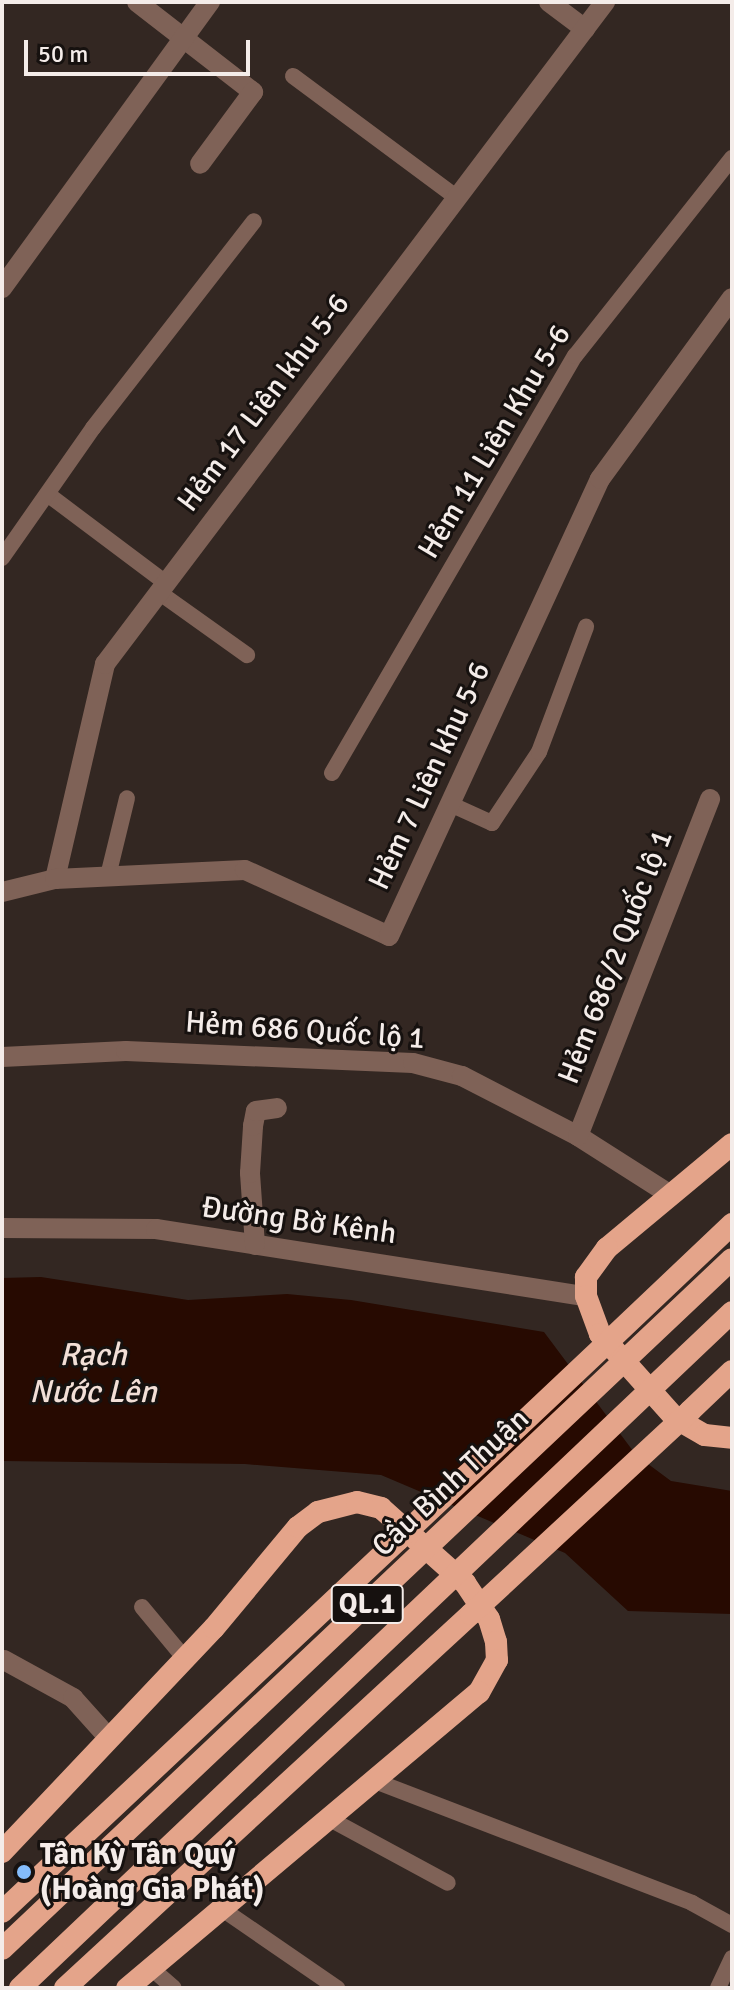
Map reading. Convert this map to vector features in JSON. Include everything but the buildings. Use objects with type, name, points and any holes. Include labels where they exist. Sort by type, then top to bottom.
[{"type":"highway","points":[[732,1144],[669,1194],[593,1264],[586,1296],[600,1334],[675,1418],[705,1435],[732,1438]]},
{"type":"highway","name":"Cầu Bình Thuận","points":[[2,1912],[732,1224]]},
{"type":"highway","name":"Cầu Bình Thuận","points":[[2,1949],[732,1259]]},
{"type":"highway","name":"QL.1","points":[[20,1988],[732,1312]]},
{"type":"highway","name":"QL.1","points":[[65,1988],[732,1371]]},
{"type":"highway","points":[[2,1852],[108,1737],[186,1660],[260,1569],[318,1512],[357,1502],[396,1516],[479,1601],[489,1619],[497,1660],[490,1678],[464,1708],[127,1988]]},
{"type":"street","points":[[137,2],[253,92],[200,164]]},
{"type":"street","points":[[2,288],[210,2]]},
{"type":"street","points":[[549,2],[585,29]]},
{"type":"street","name":"Hẻm 17 Liên khu 5-6","points":[[55,879],[105,664],[605,2]]},
{"type":"street","name":"Hẻm 7 Liên khu 5-6","points":[[2,892],[55,879],[245,870],[389,936],[600,479],[732,298]]},
{"type":"street","name":"Hẻm 686/2 Quốc lộ 1","points":[[578,1136],[710,799]]},
{"type":"street","name":"Hẻm 686 Quốc lộ 1","points":[[2,1057],[126,1051],[413,1063],[462,1076],[578,1136],[669,1194]]},
{"type":"street","points":[[255,1245],[250,1173],[253,1126],[256,1111],[277,1108]]},
{"type":"street","name":"Đường Bờ Kênh","points":[[2,1228],[156,1229],[586,1296]]},
{"type":"street","points":[[4,1660],[73,1698],[108,1737]]},
{"type":"lane","points":[[293,76],[456,197]]},
{"type":"lane","name":"Hẻm 11 Liên Khu 5-6","points":[[332,773],[575,356],[732,158]]},
{"type":"lane","points":[[2,558],[50,496],[93,428],[254,221]]},
{"type":"lane","points":[[50,496],[247,655]]},
{"type":"lane","points":[[450,804],[492,823],[539,752],[586,627]]},
{"type":"lane","points":[[108,876],[127,798]]},
{"type":"lane","points":[[142,1607],[186,1660]]},
{"type":"lane","points":[[375,1781],[467,1821],[692,1903],[732,1925]]},
{"type":"lane","points":[[328,1818],[448,1883]]},
{"type":"lane","points":[[222,1909],[337,1988]]},
{"type":"lane","points":[[718,1988],[732,1958]]},
{"type":"lane","points":[[151,1968],[174,1988]]},
{"type":"water","name":"Rạch Nước Lên","points":[[41,1277],[188,1300],[287,1294],[351,1300],[544,1332],[636,1455],[671,1481],[732,1491],[732,1614],[628,1611],[565,1553],[381,1475],[245,1464],[2,1461],[2,1278]]},
{"type":"place","name":"Tân Kỳ Tân Quý (Hoàng Gia Phát)","points":[[24,1872]]}]
